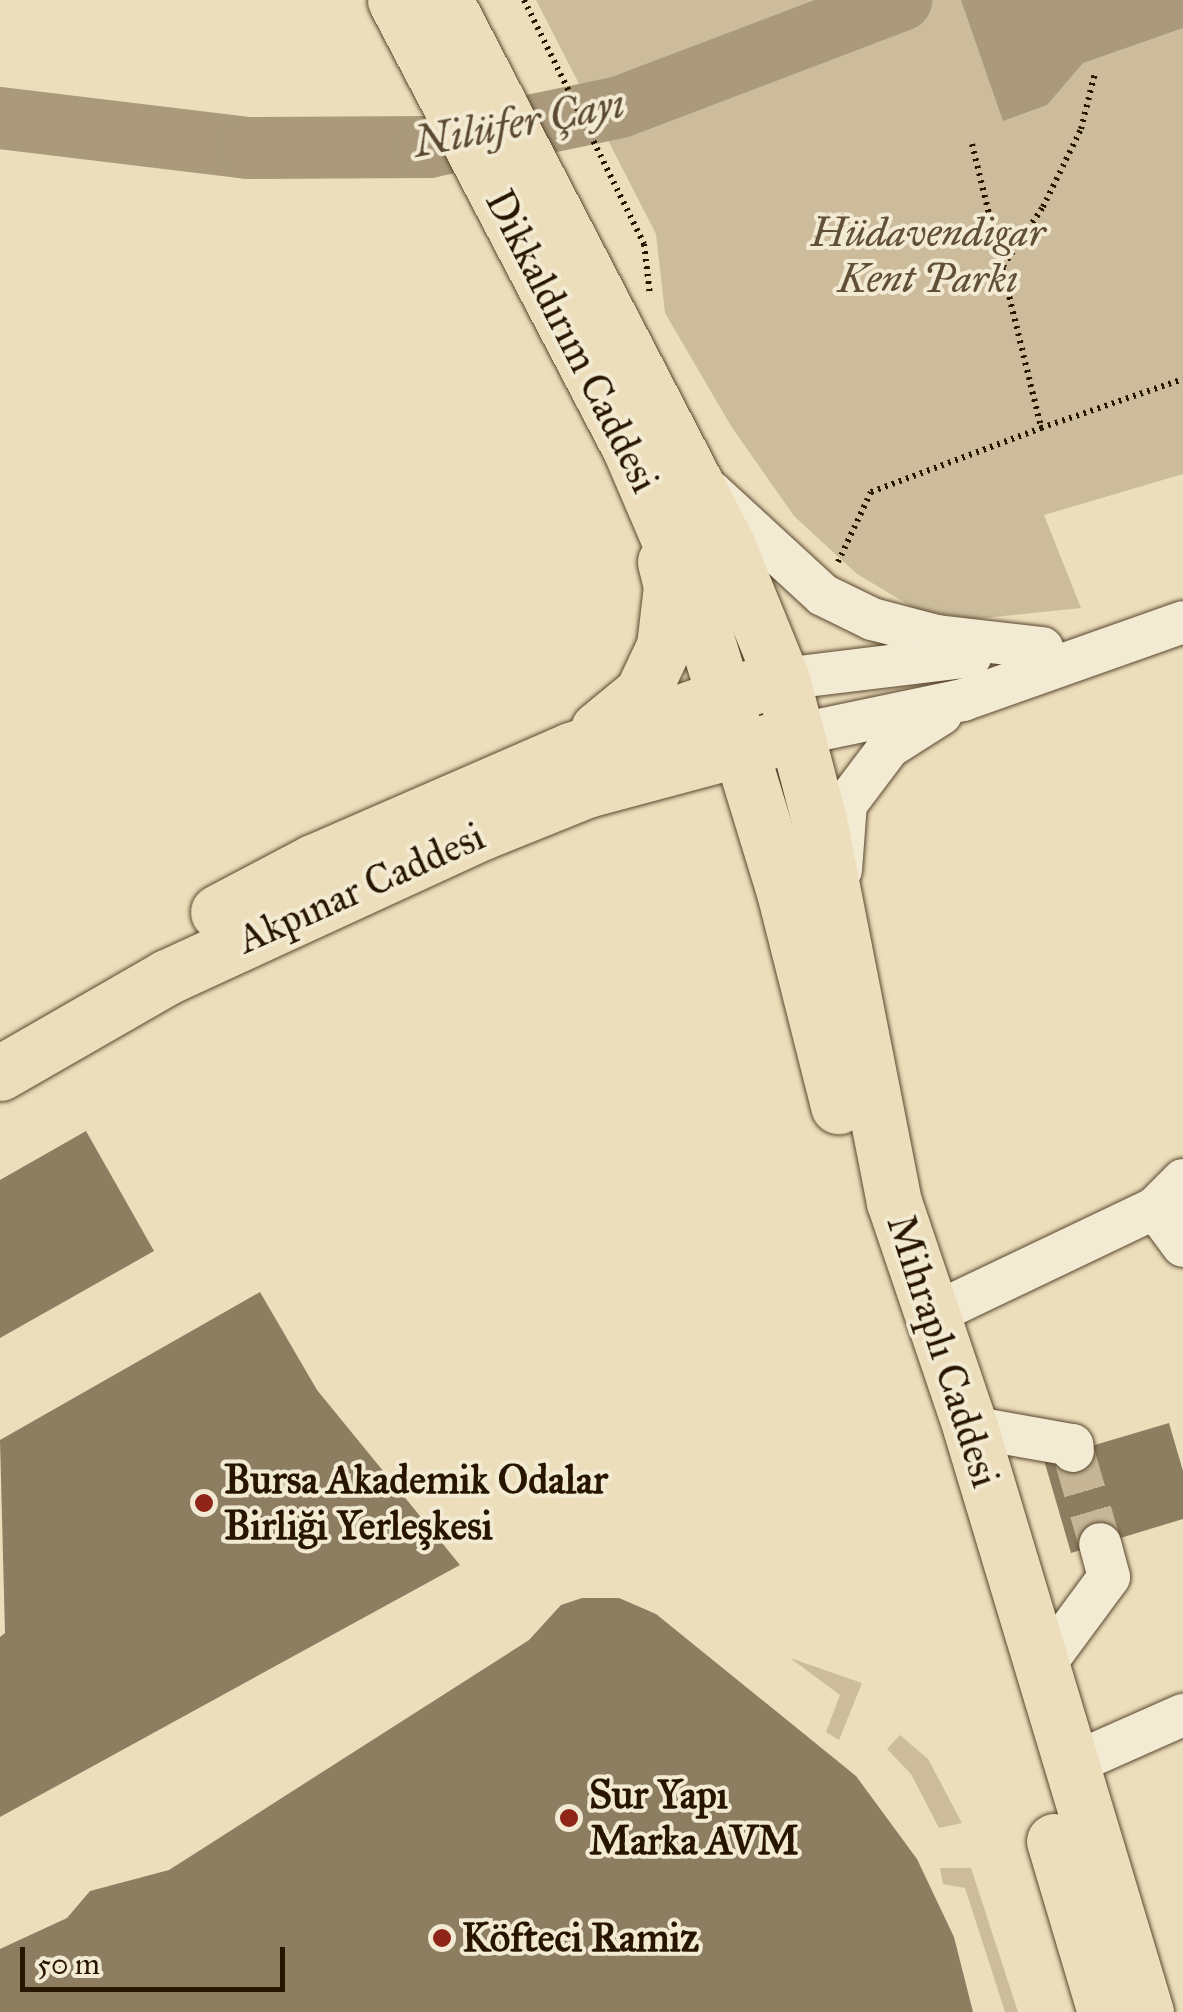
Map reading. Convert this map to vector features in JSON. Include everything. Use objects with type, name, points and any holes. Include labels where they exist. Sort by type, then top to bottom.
[{"type":"main road","name":"Dikkaldırım Caddesi","points":[[426,11],[594,337],[687,467],[733,557],[782,679]]},
{"type":"main road","name":"Dikkaldırım Caddesi","points":[[594,337],[630,449],[726,693]]},
{"type":"main road","points":[[579,770],[642,693],[664,646],[671,586],[630,449]]},
{"type":"main road","name":"Akpınar Caddesi","points":[[0,1072],[167,978],[726,693],[782,679]]},
{"type":"main road","name":"Mihraplı Caddesi","points":[[782,679],[800,734],[840,920],[886,1165],[929,1316],[970,1426],[1039,1672],[1146,2012]]},
{"type":"main road","name":"Mihraplı Caddesi","points":[[726,693],[784,892],[849,1148],[1105,2012]]},
{"type":"main road","name":"Akpınar Caddesi","points":[[0,1029],[314,862],[579,770],[741,748],[800,734]]},
{"type":"main road","points":[[579,770],[687,782],[718,796],[750,828],[784,892]]},
{"type":"street","points":[[687,467],[823,595],[872,619],[938,636],[1042,648]]},
{"type":"street","points":[[782,679],[1042,648],[1179,624]]},
{"type":"street","points":[[800,734],[963,700],[1179,624]]},
{"type":"street","points":[[840,920],[846,804],[890,748],[963,700]]},
{"type":"street","points":[[929,1316],[1169,1194],[1183,1246]]},
{"type":"street","points":[[970,1426],[1072,1445],[1073,1451]]},
{"type":"street","points":[[1039,1672],[1109,1578],[1100,1544]]},
{"type":"street","points":[[1070,1765],[1183,1715]]},
{"type":"path","points":[[524,0],[640,237]]},
{"type":"path","points":[[1002,267],[1066,160],[1095,73]]},
{"type":"path","points":[[972,144],[1041,428]]},
{"type":"path","points":[[823,595],[870,492],[1183,379]]},
{"type":"green space","name":"Hüdavendigar Kent Parkı","points":[[536,0],[1183,0],[1183,474],[1044,515],[1081,608],[976,619],[919,611],[857,574],[794,516],[731,426],[665,313],[656,234]]},
{"type":"green space","points":[[790,1658],[862,1683],[839,1740],[826,1732],[840,1695]]},
{"type":"green space","points":[[900,1735],[928,1759],[962,1823],[939,1828],[911,1774],[887,1749]]},
{"type":"green space","points":[[940,1868],[971,1868],[1018,2012],[1005,2012],[965,1888],[943,1884]]},
{"type":"shaded area","points":[[961,0],[1183,0],[1183,28],[1083,63],[1047,105],[1003,121]]},
{"type":"building","points":[[86,1131],[154,1251],[0,1338],[0,1180]]},
{"type":"building","name":"Bursa Akademik Odalar Birliği Yerleşkesi","points":[[260,1292],[317,1390],[460,1565],[0,1817],[0,1637],[5,1633],[0,1440]]},
{"type":"building","points":[[1169,1423],[1183,1471],[1183,1519],[1071,1553],[1044,1460]]},
{"type":"building","name":"Sur Yapı Marka AVM","points":[[582,1598],[619,1598],[656,1614],[856,1776],[917,1859],[954,1937],[973,2012],[0,2012],[0,1949],[67,1918],[90,1891],[169,1870],[529,1640],[561,1605]]},
{"type":"waterway","name":"Nilüfer Çayı","points":[[0,118],[248,148],[429,147],[620,107],[901,0]]},
{"type":"tunnel","points":[[1073,1451],[1100,1544]]},
{"type":"place","name":"Bursa Akademik Odalar Birliği Yerleşkesi","points":[[204,1503]]},
{"type":"place","name":"Sur Yapı Marka AVM","points":[[569,1818]]},
{"type":"place","name":"Köfteci Ramiz","points":[[442,1938]]}]
